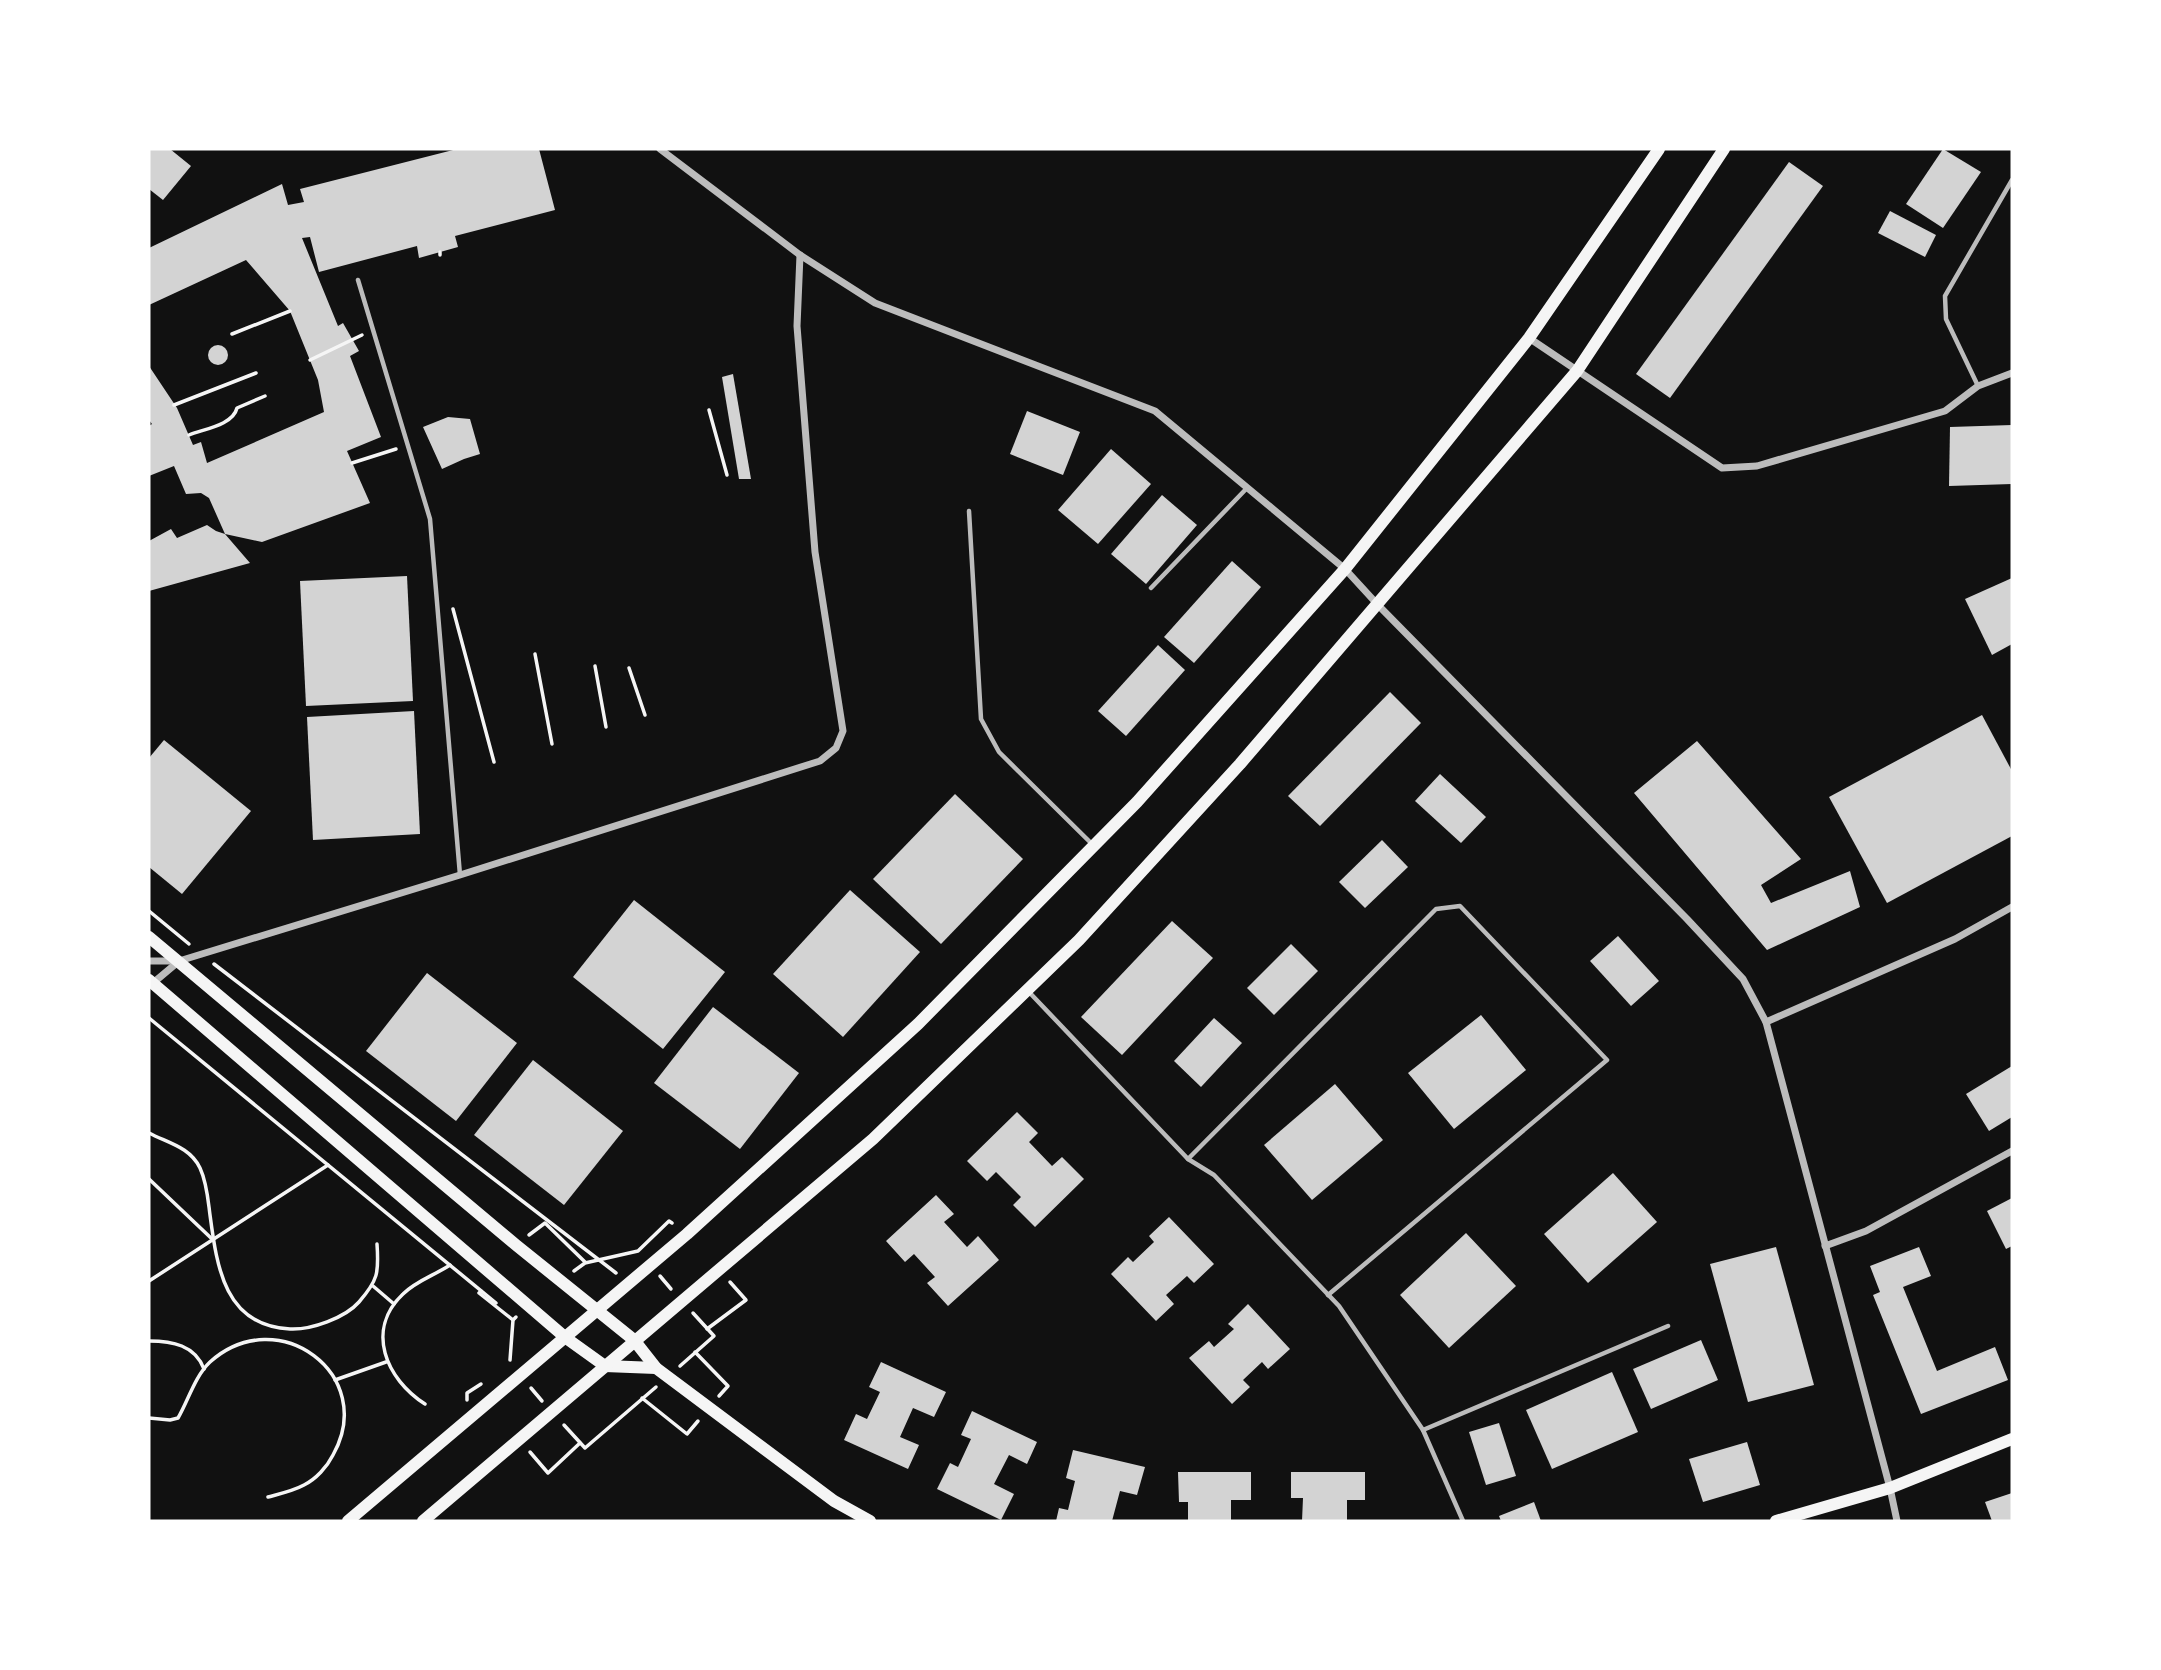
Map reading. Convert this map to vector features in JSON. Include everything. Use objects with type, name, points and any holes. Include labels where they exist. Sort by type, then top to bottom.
[{"type":"main road","points":[[348,1521],[599,1311],[918,1024],[1137,802],[1345,569],[1529,338],[1659,149]]},
{"type":"main road","points":[[423,1521],[873,1139],[1079,940],[1240,764],[1577,371],[1724,149]]},
{"type":"main road","points":[[149,937],[516,1245],[634,1340],[656,1368],[834,1501],[870,1521]]},
{"type":"main road","points":[[150,983],[566,1338],[604,1366],[656,1368]]},
{"type":"main road","points":[[1776,1521],[1890,1488],[2012,1439]]},
{"type":"street","points":[[660,149],[800,255],[875,303],[1154,411],[1345,569],[1743,979],[1766,1022],[1897,1521]]},
{"type":"street","points":[[149,961],[179,961],[460,875],[820,761],[836,748],[843,731],[815,552],[797,326],[800,255]]},
{"type":"street","points":[[1529,338],[1722,468],[1757,466],[1945,411],[1978,386],[2012,373]]},
{"type":"street","points":[[1766,1022],[1955,939],[2012,907]]},
{"type":"street","points":[[150,983],[179,961]]},
{"type":"street","points":[[1825,1246],[1866,1231],[2012,1151]]},
{"type":"lane","points":[[1978,386],[1946,319],[1945,296],[2012,180]]},
{"type":"lane","points":[[358,280],[430,519],[460,875]]},
{"type":"lane","points":[[1151,589],[1247,488]]},
{"type":"lane","points":[[970,511],[981,719],[999,752],[1094,846]]},
{"type":"lane","points":[[1188,1159],[1436,909],[1460,906],[1607,1060],[1328,1295]]},
{"type":"lane","points":[[1028,990],[1188,1159],[1214,1175],[1339,1306],[1423,1430],[1463,1521]]},
{"type":"lane","points":[[1423,1430],[1668,1326]]},
{"type":"path","points":[[232,334],[290,312]]},
{"type":"path","points":[[310,360],[373,330]]},
{"type":"path","points":[[174,405],[256,373]]},
{"type":"path","points":[[231,376],[233,382]]},
{"type":"path","points":[[189,435],[230,420],[237,408],[265,396]]},
{"type":"path","points":[[709,410],[727,475]]},
{"type":"path","points":[[352,463],[408,445]]},
{"type":"path","points":[[452,607],[494,762]]},
{"type":"path","points":[[535,654],[540,692],[552,744]]},
{"type":"path","points":[[595,666],[606,727]]},
{"type":"path","points":[[629,668],[645,715]]},
{"type":"path","points":[[149,911],[629,1282]]},
{"type":"path","points":[[149,1018],[522,1324]]},
{"type":"path","points":[[149,1133],[183,1147],[200,1167],[206,1188],[219,1272],[232,1300],[250,1318],[278,1328],[304,1329],[331,1320],[354,1307],[373,1286],[378,1266],[377,1244]]},
{"type":"path","points":[[149,1281],[328,1165]]},
{"type":"path","points":[[149,1179],[213,1239]]},
{"type":"path","points":[[638,1251],[669,1221]]},
{"type":"path","points":[[545,1223],[585,1262]]},
{"type":"path","points":[[425,1404],[412,1396],[397,1380],[386,1362],[384,1337],[387,1319],[394,1304],[412,1287],[450,1265]]},
{"type":"path","points":[[707,1329],[747,1300],[719,1271]]},
{"type":"path","points":[[373,1286],[394,1304]]},
{"type":"path","points":[[479,1293],[513,1320]]},
{"type":"path","points":[[149,1418],[178,1418],[208,1363],[234,1345],[266,1338],[297,1344],[324,1363],[339,1387],[345,1414],[341,1442],[327,1467],[305,1485],[268,1497]]},
{"type":"path","points":[[149,1341],[169,1341],[188,1348],[204,1369]]},
{"type":"path","points":[[695,1352],[728,1386]]},
{"type":"path","points":[[335,1380],[386,1362]]},
{"type":"path","points":[[642,1398],[687,1434]]},
{"type":"path","points":[[519,1439],[548,1473],[580,1443]]},
{"type":"building","points":[[149,149],[170,149],[191,166],[163,200],[149,189]]},
{"type":"building","points":[[457,149],[539,149],[555,210],[455,236],[458,247],[419,258],[417,246],[319,272],[310,237],[302,238],[338,326],[343,323],[359,351],[350,356],[381,437],[347,451],[370,503],[262,542],[225,534],[209,498],[201,493],[186,494],[174,466],[149,476],[149,426],[152,424],[149,420],[149,366],[177,408],[193,445],[201,442],[207,463],[324,412],[318,380],[290,311],[246,260],[149,305],[149,248],[282,184],[288,205],[304,202],[300,189]]},
{"type":"building","points":[[1943,149],[1981,172],[1943,228],[1906,204]]},
{"type":"building","points":[[1789,162],[1823,186],[1670,398],[1636,374]]},
{"type":"building","points":[[1890,211],[1936,235],[1925,257],[1878,233]]},
{"type":"building","points":[[218,345],[225,348],[228,355],[225,362],[218,365],[211,362],[208,355],[211,348]]},
{"type":"building","points":[[733,374],[751,479],[739,479],[722,377]]},
{"type":"building","points":[[1027,411],[1080,432],[1063,475],[1010,454]]},
{"type":"building","points":[[448,417],[470,419],[480,454],[442,469],[423,427]]},
{"type":"building","points":[[2012,425],[2012,484],[1949,486],[1950,427]]},
{"type":"building","points":[[1111,449],[1151,484],[1098,544],[1058,510]]},
{"type":"building","points":[[1162,495],[1197,525],[1146,584],[1111,554]]},
{"type":"building","points":[[207,525],[225,534],[250,563],[149,591],[149,541],[171,529],[177,538]]},
{"type":"building","points":[[1232,561],[1261,587],[1194,663],[1164,637]]},
{"type":"building","points":[[407,576],[413,701],[306,706],[300,581]]},
{"type":"building","points":[[2012,578],[2012,644],[1992,655],[1965,599]]},
{"type":"building","points":[[1158,645],[1185,670],[1126,736],[1098,711]]},
{"type":"building","points":[[1390,692],[1421,723],[1320,826],[1288,796]]},
{"type":"building","points":[[414,711],[420,834],[313,840],[307,717]]},
{"type":"building","points":[[1982,715],[2012,771],[2012,836],[1887,903],[1829,797]]},
{"type":"building","points":[[164,740],[251,811],[182,894],[149,867],[149,758]]},
{"type":"building","points":[[1697,741],[1801,859],[1761,885],[1771,903],[1850,871],[1860,907],[1767,950],[1634,793]]},
{"type":"building","points":[[1440,774],[1486,817],[1461,843],[1415,801]]},
{"type":"building","points":[[955,794],[1023,859],[941,944],[873,879]]},
{"type":"building","points":[[1382,840],[1408,867],[1365,908],[1339,882]]},
{"type":"building","points":[[850,890],[920,952],[843,1037],[773,974]]},
{"type":"building","points":[[634,900],[725,972],[663,1049],[573,977]]},
{"type":"building","points":[[1172,921],[1213,958],[1122,1055],[1081,1017]]},
{"type":"building","points":[[1618,936],[1659,981],[1631,1006],[1590,961]]},
{"type":"building","points":[[1291,944],[1318,971],[1274,1015],[1247,988]]},
{"type":"building","points":[[427,973],[517,1043],[456,1121],[366,1051]]},
{"type":"building","points":[[713,1007],[799,1073],[740,1149],[654,1083]]},
{"type":"building","points":[[1481,1015],[1526,1070],[1454,1129],[1408,1073]]},
{"type":"building","points":[[1214,1018],[1242,1043],[1201,1087],[1174,1061]]},
{"type":"building","points":[[533,1060],[623,1131],[564,1205],[474,1135]]},
{"type":"building","points":[[2012,1066],[2012,1117],[1989,1131],[1966,1094]]},
{"type":"building","points":[[1335,1084],[1383,1140],[1312,1200],[1264,1145]]},
{"type":"building","points":[[1017,1112],[1038,1133],[1029,1142],[1052,1166],[1062,1157],[1084,1179],[1035,1227],[1013,1205],[1021,1197],[996,1172],[987,1181],[967,1161]]},
{"type":"building","points":[[1613,1173],[1657,1222],[1588,1283],[1544,1234]]},
{"type":"building","points":[[936,1195],[954,1214],[944,1222],[967,1247],[978,1236],[999,1260],[948,1306],[927,1283],[935,1277],[914,1254],[905,1262],[886,1241]]},
{"type":"building","points":[[2012,1198],[2012,1246],[2006,1249],[1987,1211]]},
{"type":"building","points":[[1169,1217],[1214,1264],[1194,1283],[1187,1276],[1166,1295],[1174,1304],[1156,1321],[1111,1274],[1128,1257],[1133,1262],[1154,1242],[1149,1236]]},
{"type":"building","points":[[1466,1233],[1516,1286],[1449,1348],[1400,1295]]},
{"type":"building","points":[[1776,1247],[1814,1385],[1748,1402],[1710,1264]]},
{"type":"building","points":[[1919,1247],[1931,1276],[1903,1287],[1937,1371],[1995,1347],[2008,1380],[1921,1414],[1873,1295],[1880,1292],[1870,1266]]},
{"type":"building","points":[[1248,1304],[1290,1349],[1268,1369],[1262,1362],[1243,1380],[1250,1387],[1232,1404],[1189,1358],[1209,1341],[1214,1347],[1234,1329],[1228,1324]]},
{"type":"building","points":[[1701,1340],[1718,1380],[1651,1409],[1633,1369]]},
{"type":"building","points":[[881,1362],[946,1392],[934,1417],[913,1408],[900,1437],[919,1445],[908,1469],[844,1440],[856,1414],[867,1419],[880,1392],[869,1387]]},
{"type":"building","points":[[1612,1372],[1638,1432],[1552,1469],[1526,1410]]},
{"type":"building","points":[[972,1411],[1037,1442],[1027,1464],[1009,1455],[994,1484],[1014,1494],[1001,1520],[937,1489],[950,1463],[958,1467],[971,1439],[961,1435]]},
{"type":"building","points":[[1499,1423],[1516,1476],[1486,1485],[1469,1432]]},
{"type":"building","points":[[1747,1442],[1760,1485],[1703,1502],[1689,1459]]},
{"type":"building","points":[[1073,1450],[1145,1467],[1137,1495],[1120,1491],[1112,1521],[1056,1521],[1059,1508],[1068,1510],[1075,1481],[1066,1478]]},
{"type":"building","points":[[1178,1472],[1251,1472],[1251,1500],[1231,1500],[1231,1521],[1188,1521],[1188,1502],[1179,1502]]},
{"type":"building","points":[[1291,1472],[1365,1472],[1365,1500],[1347,1500],[1347,1521],[1302,1521],[1303,1498],[1291,1498]]},
{"type":"building","points":[[2012,1493],[2012,1521],[1992,1521],[1985,1502]]},
{"type":"building","points":[[1534,1502],[1541,1521],[1501,1521],[1499,1516]]}]
